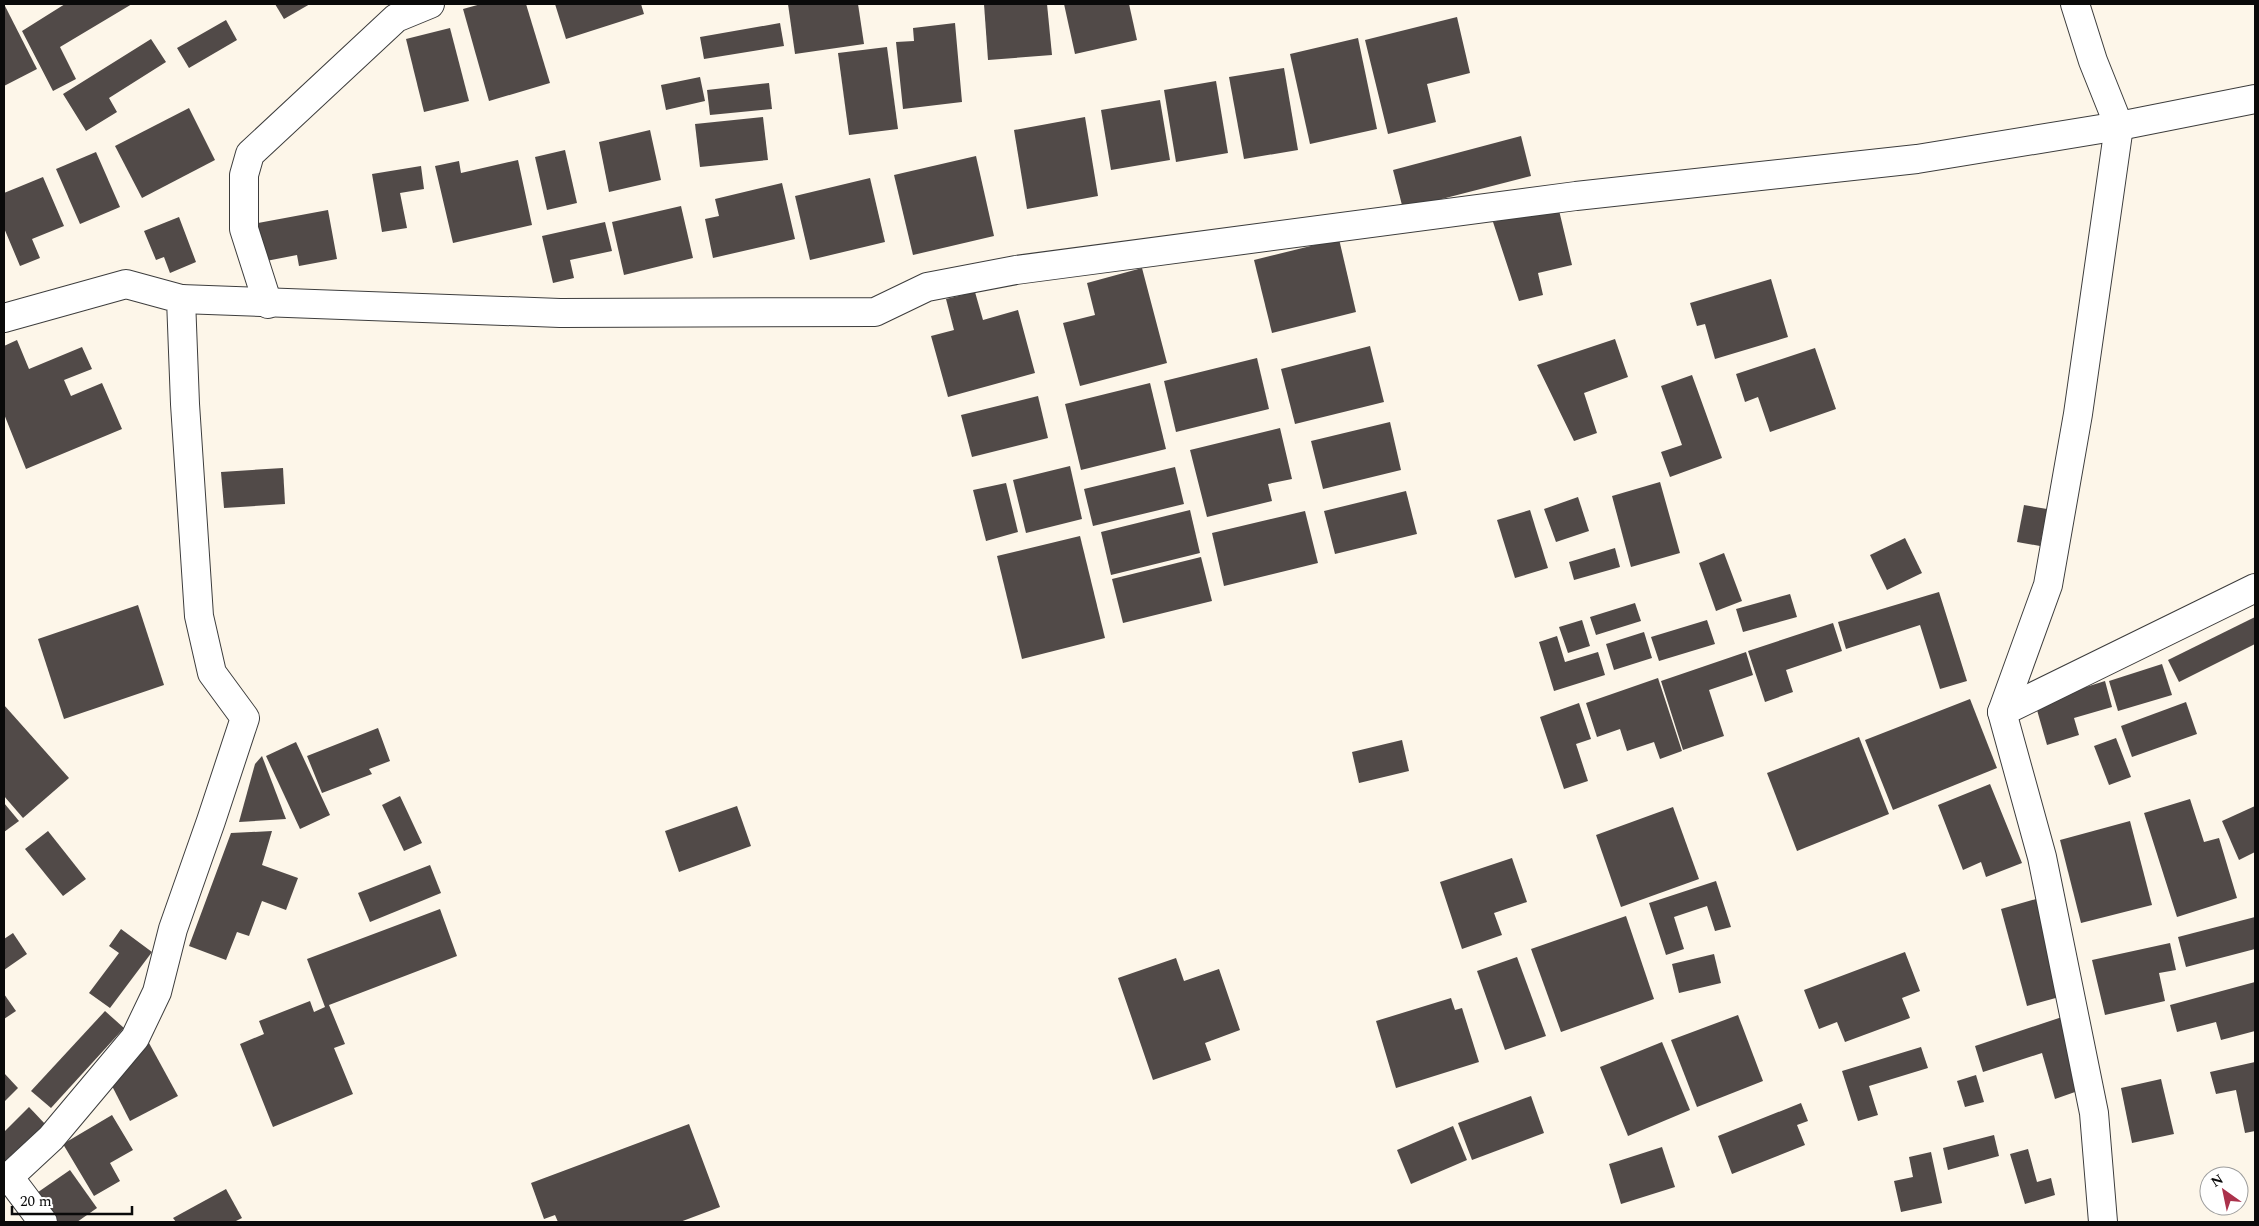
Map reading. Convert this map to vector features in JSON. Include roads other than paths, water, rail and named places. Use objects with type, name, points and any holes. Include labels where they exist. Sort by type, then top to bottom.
[{"type":"street","points":[[268,304],[244,229],[244,175],[250,154],[396,18],[430,4]]},
{"type":"street","points":[[2075,4],[2093,61],[2119,126],[2078,414],[2048,585],[2002,712],[2042,857],[2094,1112],[2103,1222]]},
{"type":"street","points":[[4,318],[126,284],[181,299],[268,304],[560,313],[875,312],[927,287],[1016,270],[1576,196],[1917,159],[2119,126],[2255,99]]},
{"type":"street","points":[[42,1222],[7,1178],[51,1138],[135,1038],[157,992],[173,929],[212,821],[245,718],[212,673],[199,616],[185,414],[181,299]]},
{"type":"street","points":[[2002,712],[2255,588]]}]
